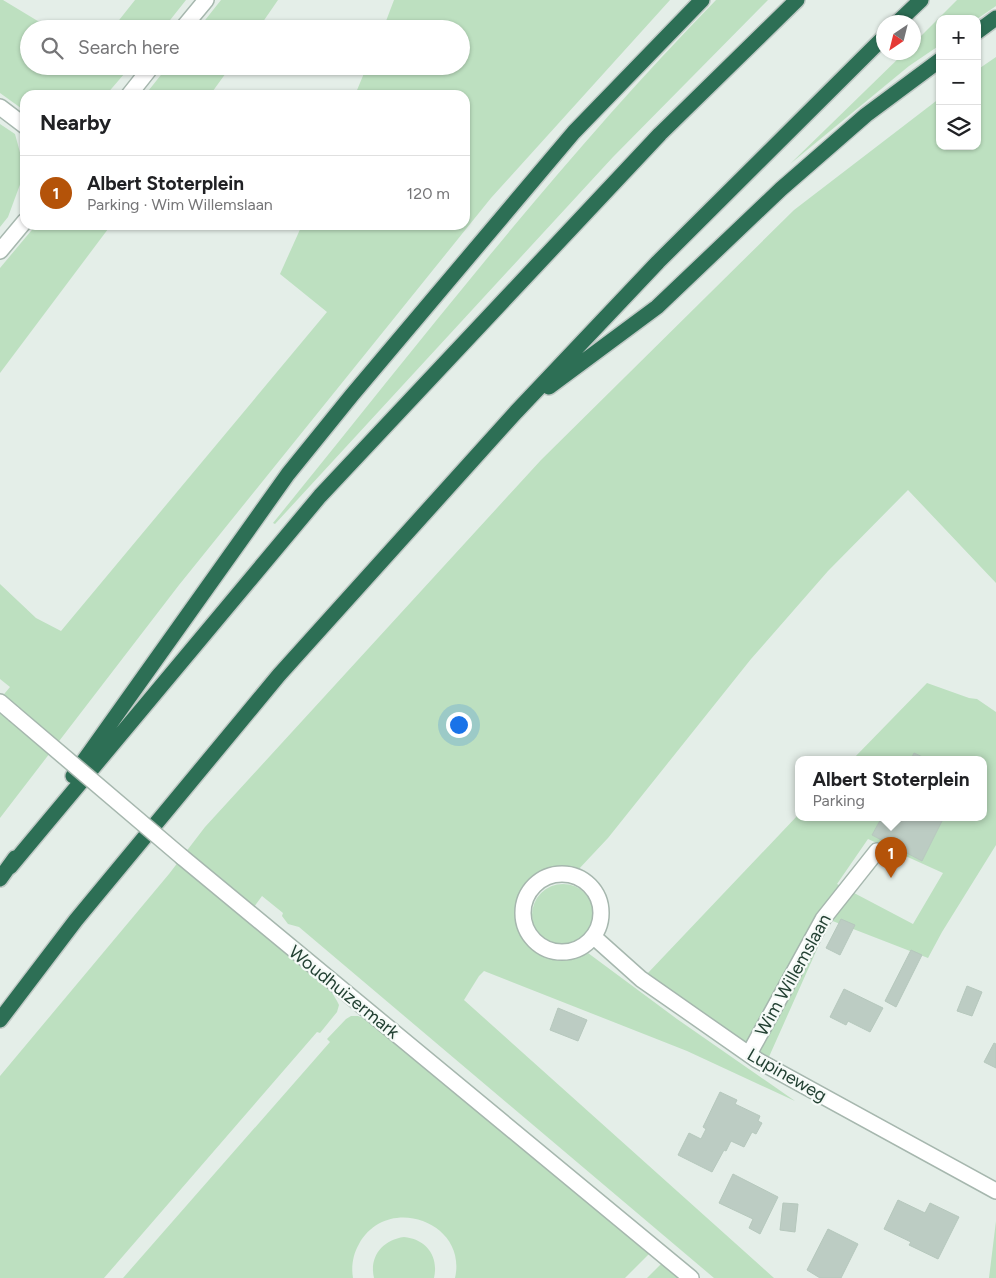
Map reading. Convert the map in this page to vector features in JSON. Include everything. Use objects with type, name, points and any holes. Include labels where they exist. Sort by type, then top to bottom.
[{"type":"highway","points":[[0,879],[294,466],[364,380],[574,132],[702,0]]},
{"type":"highway","points":[[10,866],[320,496],[660,134],[797,0]]},
{"type":"highway","points":[[905,15],[921,0]]},
{"type":"highway","points":[[981,29],[996,18]]},
{"type":"highway","points":[[0,1020],[76,920],[279,675],[516,412],[658,262],[876,45]]},
{"type":"highway","points":[[516,412],[657,307],[781,189],[837,139],[936,63]]},
{"type":"street","points":[[189,20],[206,0]]},
{"type":"street","points":[[133,90],[145,75]]},
{"type":"street","points":[[0,107],[20,122]]},
{"type":"street","points":[[0,251],[20,227]]},
{"type":"street","name":"Woudhuizermark","points":[[0,702],[182,858],[691,1278]]},
{"type":"street","name":"Wim Willemslaan","points":[[749,1054],[823,919],[877,851]]},
{"type":"street","points":[[555,874],[572,875],[585,881],[597,894],[602,907],[601,922],[594,937],[582,947],[569,952],[551,951],[540,946],[528,932],[524,921],[524,905],[530,891],[542,880],[555,874]]},
{"type":"street","name":"Lupineweg","points":[[594,937],[641,978],[749,1054],[996,1191]]},
{"type":"green space","points":[[0,0],[36,20],[20,20],[20,75],[123,75],[110,90],[20,90],[20,107],[0,93]]},
{"type":"green space","points":[[135,0],[186,0],[170,20],[119,20]]},
{"type":"green space","points":[[221,0],[278,0],[264,20],[205,20]]},
{"type":"green space","points":[[394,0],[670,0],[491,198],[470,224],[470,90],[357,90],[363,75],[470,75],[470,20],[386,20]]},
{"type":"green space","points":[[716,0],[768,0],[613,157],[275,524],[273,523],[543,191],[657,62]]},
{"type":"green space","points":[[957,0],[996,0],[996,6],[981,16],[942,15]]},
{"type":"green space","points":[[936,21],[936,48],[921,58],[921,36]]},
{"type":"green space","points":[[996,57],[996,583],[908,490],[828,571],[751,659],[608,838],[577,871],[554,870],[534,880],[522,895],[517,911],[519,927],[526,941],[538,952],[552,959],[570,959],[588,953],[677,1019],[795,1101],[687,1051],[484,971],[464,1000],[774,1278],[714,1278],[299,927],[288,924],[282,916],[283,913],[262,896],[246,918],[325,981],[339,1005],[337,1012],[320,1033],[317,1032],[104,1278],[0,1278],[0,1076],[169,874],[205,827],[541,460],[794,210],[936,101],[936,150],[981,150],[981,67]]},
{"type":"green space","points":[[897,60],[918,60],[909,66],[790,164]]},
{"type":"green space","points":[[161,75],[224,75],[214,90],[149,90]]},
{"type":"green space","points":[[0,124],[15,134],[20,152],[20,185],[8,217],[0,227]]},
{"type":"green space","points":[[32,230],[107,230],[0,373],[0,268]]},
{"type":"green space","points":[[300,230],[465,230],[179,585],[0,818],[0,699],[10,687],[0,679],[0,584],[36,618],[61,631],[327,312],[280,274]]},
{"type":"green space","points":[[927,683],[977,699],[996,712],[996,845],[928,958],[830,920],[768,1059],[647,974],[795,818],[795,821],[880,821],[872,835],[922,861],[942,821],[987,821],[987,756],[920,756],[914,753],[912,756],[856,756]],"holes":[[[868,839],[943,873],[913,924],[837,884]]]},
{"type":"green space","points":[[557,884],[569,884],[585,893],[592,903],[594,915],[592,927],[585,937],[569,946],[557,946],[546,941],[537,932],[532,921],[532,909],[537,898],[546,889]]},
{"type":"green space","points":[[351,1016],[358,1016],[375,1022],[650,1253],[625,1278],[455,1278],[456,1258],[449,1242],[438,1229],[422,1221],[405,1218],[388,1220],[372,1229],[359,1244],[352,1265],[353,1278],[123,1278],[330,1042],[327,1039]]},
{"type":"green space","points":[[996,1221],[996,1278],[989,1278]]},
{"type":"green space","points":[[404,1237],[419,1241],[429,1250],[435,1263],[434,1278],[374,1278],[373,1263],[379,1251],[389,1242]]},
{"type":"green space","points":[[662,1263],[680,1278],[647,1278]]},
{"type":"building","points":[[880,821],[942,821],[922,861],[872,835]]},
{"type":"building","points":[[841,919],[855,925],[840,955],[826,948]]},
{"type":"building","points":[[911,950],[922,955],[896,1007],[885,1001]]},
{"type":"building","points":[[967,986],[982,992],[972,1016],[957,1011]]},
{"type":"building","points":[[844,989],[883,1008],[870,1032],[848,1021],[846,1025],[830,1017]]},
{"type":"building","points":[[558,1008],[587,1020],[578,1041],[550,1030]]},
{"type":"building","points":[[994,1043],[996,1044],[996,1068],[984,1062]]},
{"type":"building","points":[[720,1092],[737,1100],[735,1104],[760,1116],[758,1121],[762,1123],[756,1134],[752,1132],[744,1147],[731,1141],[712,1172],[678,1155],[689,1133],[701,1139],[706,1129],[703,1127]]},
{"type":"building","points":[[733,1174],[778,1197],[760,1234],[749,1228],[753,1219],[719,1203]]},
{"type":"building","points":[[898,1200],[925,1213],[930,1203],[959,1217],[938,1259],[909,1245],[911,1242],[884,1229]]},
{"type":"building","points":[[783,1203],[798,1204],[795,1232],[780,1230]]},
{"type":"building","points":[[828,1229],[858,1244],[841,1278],[820,1278],[807,1270]]},
{"type":"place","name":"Albert Stoterplein","points":[[891,878]]}]
